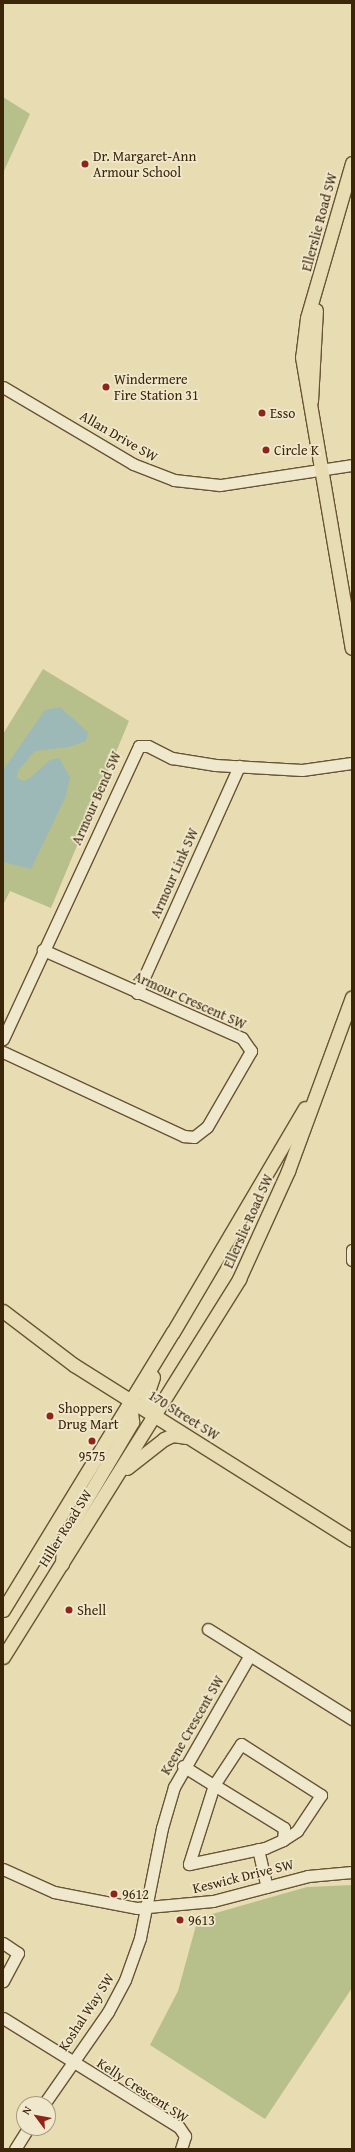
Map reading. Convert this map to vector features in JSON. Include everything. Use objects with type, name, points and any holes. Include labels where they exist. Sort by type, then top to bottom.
[{"type":"main road","name":"Ellerslie Road SW","points":[[352,163],[317,291],[311,401],[352,648]]},
{"type":"main road","name":"Ellerslie Road SW","points":[[154,1416],[258,1243],[352,998]]},
{"type":"main road","name":"Ellerslie Road SW","points":[[130,1401],[225,1244],[325,1070]]},
{"type":"main road","points":[[154,1416],[146,1397],[147,1388],[218,1270],[225,1244]]},
{"type":"main road","name":"170 Street SW","points":[[3,1311],[55,1352],[130,1401],[352,1540]]},
{"type":"main road","points":[[62,1564],[63,1544],[68,1530],[132,1422],[130,1401]]},
{"type":"main road","name":"Hiller Road SW","points":[[3,1610],[130,1401]]},
{"type":"main road","name":"Hiller Road SW","points":[[3,1657],[154,1416]]},
{"type":"main road","points":[[114,1480],[146,1450],[168,1436],[193,1440]]},
{"type":"street","name":"Allan Drive SW","points":[[3,387],[133,464],[174,480],[220,485],[352,465]]},
{"type":"street","name":"Armour Bend SW","points":[[3,1039],[139,746],[148,746],[190,762],[239,766],[302,770],[352,763]]},
{"type":"street","name":"Armour Link SW","points":[[137,993],[239,766]]},
{"type":"street","name":"Armour Crescent SW","points":[[3,1052],[184,1136],[194,1137],[207,1127],[248,1059],[251,1051],[248,1043],[43,950]]},
{"type":"street","points":[[208,1629],[352,1719]]},
{"type":"street","name":"Keene Crescent SW","points":[[146,1908],[165,1813],[183,1766],[250,1655]]},
{"type":"street","points":[[241,1744],[321,1795],[297,1831],[283,1840],[258,1849],[189,1864],[214,1785],[241,1744]]},
{"type":"street","points":[[183,1766],[284,1828],[283,1840]]},
{"type":"street","points":[[258,1849],[267,1887]]},
{"type":"street","name":"Keswick Drive SW","points":[[3,1869],[54,1892],[103,1904],[146,1908],[213,1902],[325,1872],[352,1872]]},
{"type":"street","name":"Koshal Way SW","points":[[49,2096],[125,1980],[146,1908]]},
{"type":"street","points":[[3,1943],[18,1953],[3,1981]]},
{"type":"street","points":[[3,2018],[72,2062]]},
{"type":"street","name":"Kelly Crescent SW","points":[[72,2062],[182,2130],[186,2139],[180,2149]]},
{"type":"street","points":[[15,2149],[23,2136]]},
{"type":"green space","points":[[3,97],[30,114],[3,173]]},
{"type":"green space","points":[[43,669],[129,721],[51,908],[10,891],[3,905],[3,734]]},
{"type":"green space","points":[[352,1885],[352,1988],[265,2119],[150,2045],[178,1991],[198,1918],[307,1887]]},
{"type":"water","points":[[60,707],[88,732],[86,741],[69,747],[35,751],[18,771],[17,778],[24,781],[30,778],[50,760],[59,758],[70,777],[66,796],[31,869],[3,862],[3,770],[45,710]]},
{"type":"place","name":"Dr. Margaret-Ann Armour School","points":[[85,164]]},
{"type":"place","name":"Windermere Fire Station 31","points":[[106,387]]},
{"type":"place","name":"Esso","points":[[262,413]]},
{"type":"place","name":"Circle K","points":[[266,450]]},
{"type":"place","name":"Shoppers Drug Mart","points":[[50,1416]]},
{"type":"place","name":"9575","points":[[92,1441]]},
{"type":"place","name":"Shell","points":[[69,1610]]},
{"type":"place","name":"9612","points":[[114,1894]]},
{"type":"place","name":"9613","points":[[180,1920]]}]
